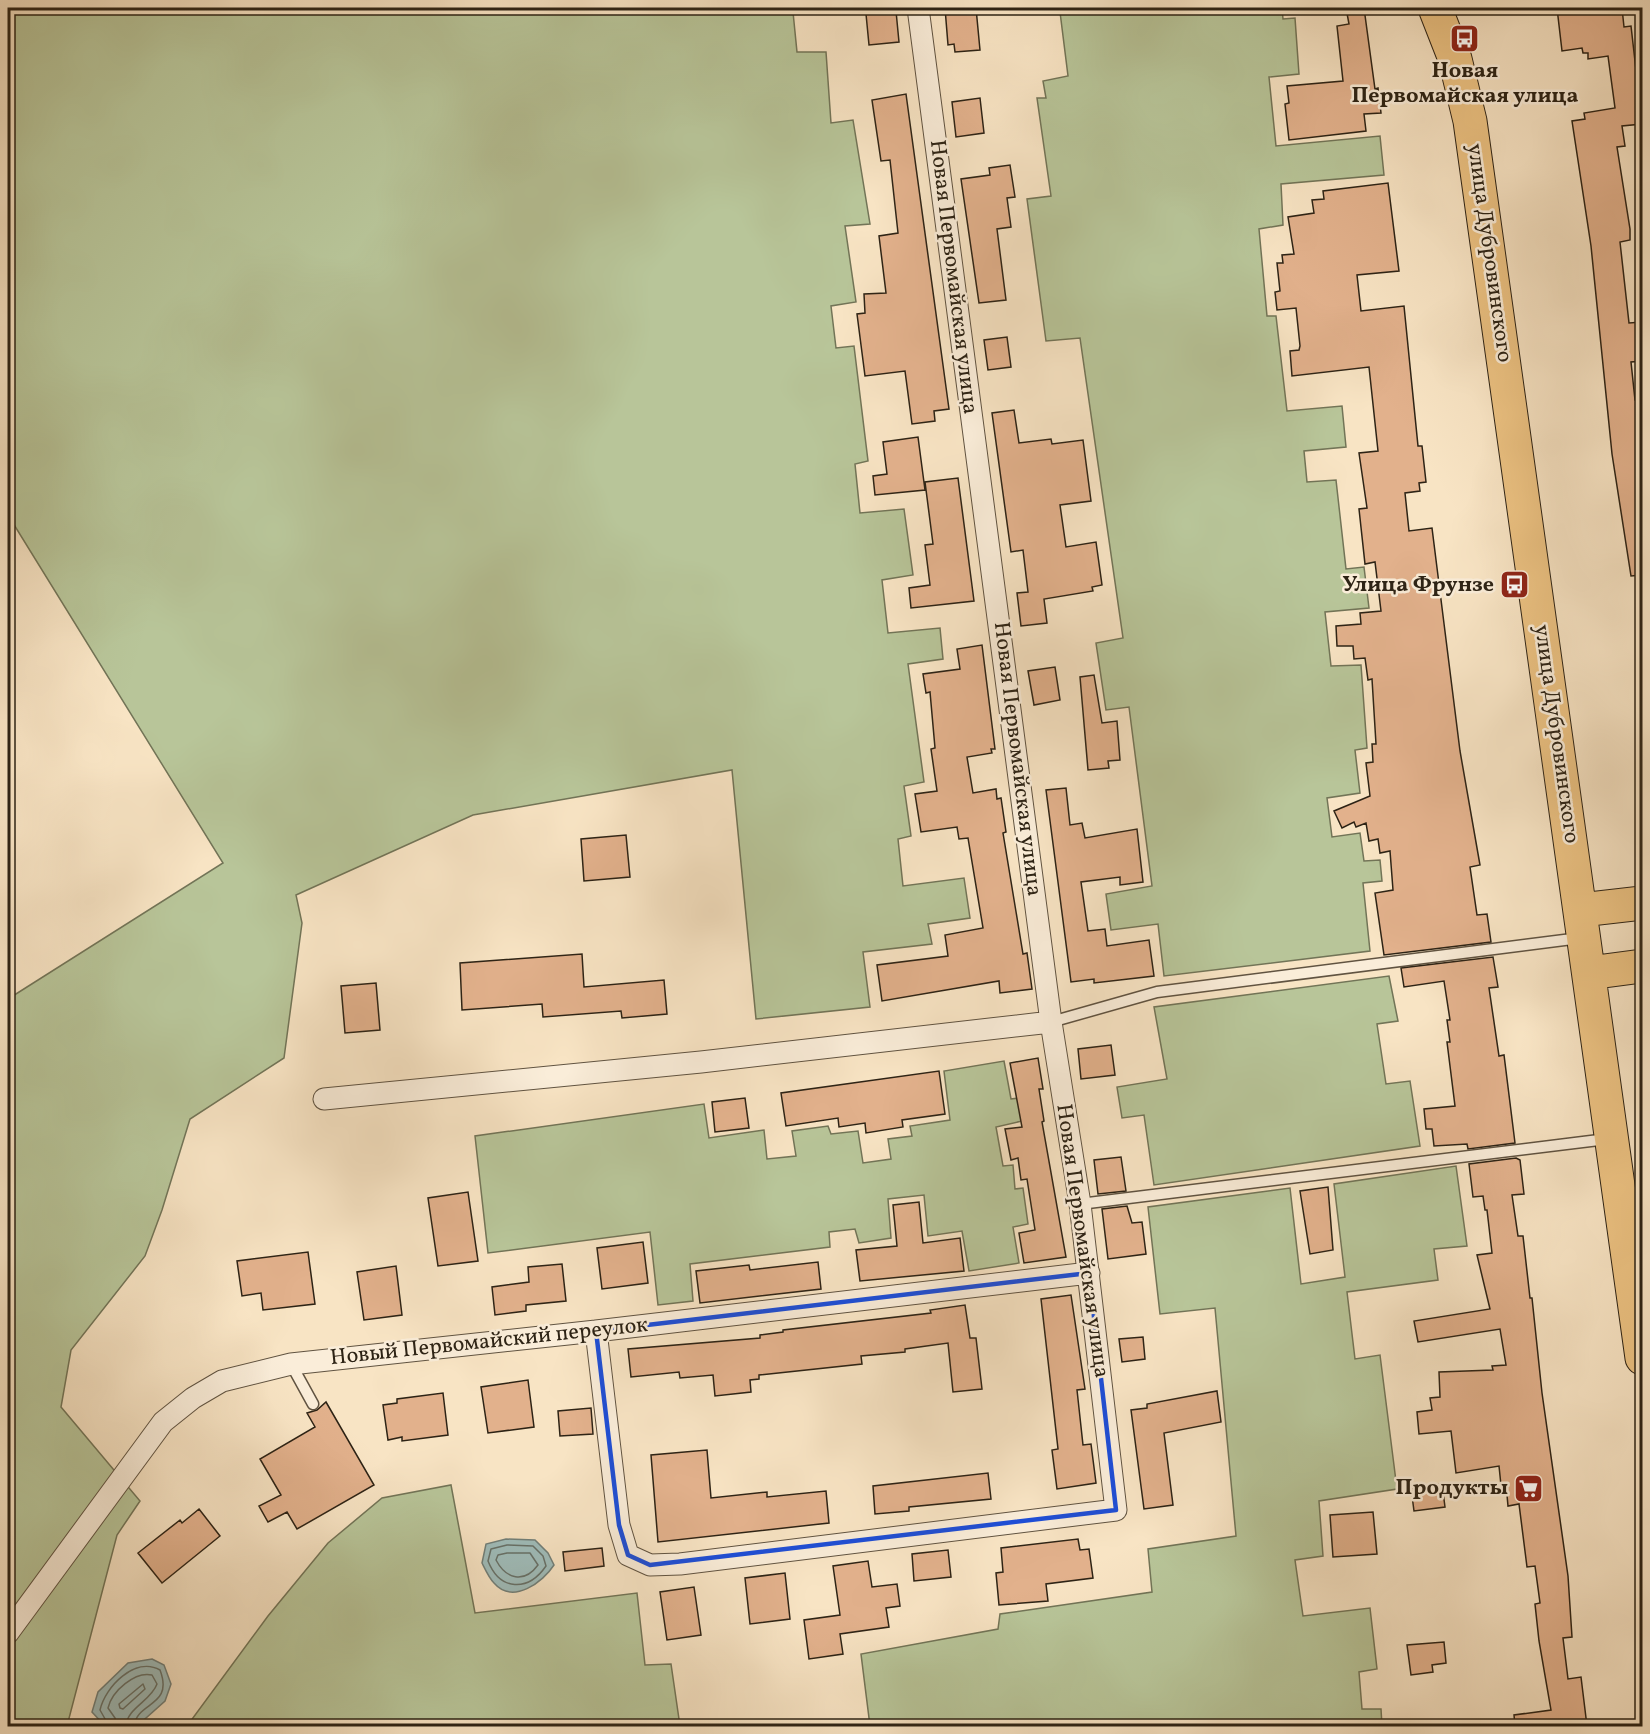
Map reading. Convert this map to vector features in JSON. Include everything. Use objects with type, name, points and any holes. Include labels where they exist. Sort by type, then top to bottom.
[{"type":"main road","name":"улица Дубровинского","points":[[1435,8],[1455,59],[1470,122],[1642,1358]]},
{"type":"main road","points":[[1583,924],[1642,903]]},
{"type":"main road","points":[[1589,974],[1642,966]]},
{"type":"street","name":"Новая Первомайская улица","points":[[596,1331],[620,1526],[628,1555],[650,1565],[680,1564],[1116,1510],[1080,1204],[1051,1022],[918,8]]},
{"type":"street","points":[[324,1099],[701,1062],[1051,1022]]},
{"type":"street","name":"Новый Первомайский переулок","points":[[8,1633],[164,1422],[193,1398],[222,1381],[291,1364],[1089,1273]]},
{"type":"lane","points":[[1051,1022],[1157,992],[1583,924]]},
{"type":"lane","points":[[1080,1204],[1611,1138]]},
{"type":"lane","points":[[291,1364],[313,1404]]},
{"type":"highlighted area","points":[[1089,1273],[1116,1510],[650,1565],[628,1555],[619,1525],[596,1331]]},
{"type":"green space","points":[[8,8],[834,8],[793,12],[797,52],[826,52],[831,123],[853,120],[870,224],[845,226],[856,302],[831,306],[836,348],[854,346],[868,461],[855,464],[860,513],[904,509],[913,575],[882,580],[888,633],[940,628],[943,659],[908,664],[924,782],[904,786],[911,836],[898,839],[903,886],[964,878],[970,918],[928,924],[932,944],[863,952],[870,1007],[756,1019],[732,770],[473,815],[296,895],[302,923],[284,1058],[190,1119],[145,1256],[71,1350],[61,1407],[140,1501],[117,1535],[67,1726],[8,1726],[8,999],[223,863],[8,515]]},
{"type":"green space","points":[[1040,8],[1282,8],[1283,19],[1295,18],[1299,74],[1269,77],[1276,146],[1380,136],[1384,175],[1281,184],[1283,225],[1259,229],[1267,316],[1276,316],[1287,411],[1342,406],[1346,447],[1304,451],[1307,482],[1336,480],[1346,569],[1364,567],[1369,608],[1325,612],[1331,666],[1361,665],[1367,748],[1355,750],[1360,793],[1327,798],[1332,837],[1360,833],[1364,861],[1380,860],[1382,881],[1363,883],[1370,951],[1164,976],[1158,924],[1111,930],[1106,894],[1152,886],[1129,707],[1106,710],[1096,643],[1123,638],[1080,338],[1046,341],[1027,199],[1051,196],[1037,98],[1046,98],[1043,81],[1068,76],[1060,12],[1041,13]]},
{"type":"green space","points":[[1389,976],[1398,1021],[1377,1024],[1386,1084],[1410,1081],[1420,1146],[1154,1185],[1144,1115],[1122,1118],[1117,1087],[1167,1079],[1154,1007]]},
{"type":"green space","points":[[1004,1061],[1011,1099],[1019,1098],[1022,1121],[996,1127],[1003,1166],[1013,1165],[1015,1189],[1023,1188],[1028,1224],[1013,1227],[1019,1263],[969,1271],[962,1231],[928,1236],[924,1195],[888,1199],[891,1238],[859,1243],[855,1229],[829,1232],[830,1247],[690,1264],[693,1301],[658,1305],[650,1232],[488,1253],[475,1136],[704,1104],[709,1138],[764,1130],[767,1159],[796,1156],[792,1131],[828,1126],[831,1134],[858,1131],[863,1163],[891,1159],[888,1139],[912,1136],[910,1126],[950,1120],[944,1071]]},
{"type":"green space","points":[[1456,1166],[1467,1246],[1434,1249],[1438,1280],[1347,1292],[1355,1359],[1380,1355],[1397,1489],[1319,1501],[1323,1556],[1295,1560],[1303,1616],[1370,1608],[1377,1669],[1359,1672],[1362,1709],[1381,1709],[1382,1726],[870,1726],[861,1654],[998,1629],[1000,1614],[1152,1592],[1148,1549],[1236,1536],[1215,1308],[1160,1314],[1148,1207],[1290,1188],[1301,1284],[1345,1277],[1334,1184]]},
{"type":"green space","points":[[451,1485],[475,1613],[637,1593],[645,1665],[671,1664],[680,1726],[187,1726],[268,1616],[328,1543],[382,1498]]},
{"type":"water","points":[[506,1539],[535,1540],[548,1553],[554,1565],[543,1578],[527,1589],[510,1592],[502,1589],[492,1581],[482,1563],[486,1544]]},
{"type":"water","points":[[152,1659],[164,1665],[171,1684],[165,1701],[137,1726],[105,1726],[92,1712],[98,1692],[128,1663]]},
{"type":"building","points":[[945,8],[976,8],[980,50],[955,52],[954,44],[948,45]]},
{"type":"building","points":[[1346,8],[1364,8],[1375,89],[1378,88],[1381,113],[1364,114],[1366,131],[1289,140],[1285,104],[1289,103],[1287,86],[1343,81],[1337,26],[1349,24]]},
{"type":"building","points":[[1557,8],[1622,8],[1624,27],[1631,26],[1640,105],[1642,105],[1642,124],[1622,126],[1625,146],[1617,147],[1630,229],[1630,240],[1620,242],[1629,323],[1642,322],[1642,361],[1631,362],[1635,400],[1642,399],[1642,575],[1631,576],[1612,454],[1591,246],[1572,121],[1585,119],[1584,113],[1615,108],[1608,56],[1588,59],[1588,53],[1583,53],[1582,48],[1562,51]]},
{"type":"building","points":[[896,11],[899,42],[869,45],[866,14]]},
{"type":"building","points":[[906,94],[949,409],[934,411],[935,421],[912,424],[905,371],[865,376],[857,314],[865,313],[864,294],[886,293],[879,236],[898,233],[890,160],[881,161],[872,100]]},
{"type":"building","points":[[980,98],[984,133],[956,137],[952,102]]},
{"type":"building","points":[[1010,165],[1015,197],[1007,198],[1011,227],[997,229],[1006,300],[979,303],[961,179],[990,175],[989,168]]},
{"type":"building","points":[[1388,183],[1399,271],[1357,275],[1361,311],[1404,306],[1418,446],[1422,446],[1426,482],[1419,483],[1420,491],[1405,493],[1409,531],[1432,528],[1460,751],[1480,865],[1470,867],[1477,915],[1487,914],[1491,942],[1384,955],[1375,893],[1393,890],[1390,851],[1380,853],[1378,839],[1369,841],[1366,823],[1356,827],[1354,822],[1342,828],[1334,811],[1370,796],[1366,763],[1373,762],[1372,744],[1376,744],[1372,679],[1368,680],[1365,658],[1354,659],[1353,646],[1337,646],[1336,626],[1361,624],[1360,613],[1381,611],[1375,562],[1365,564],[1359,509],[1367,508],[1359,453],[1378,451],[1369,367],[1292,376],[1290,351],[1299,350],[1300,346],[1296,308],[1277,310],[1275,292],[1280,291],[1277,263],[1283,263],[1282,255],[1294,254],[1288,217],[1314,213],[1312,200],[1324,199],[1323,191]]},
{"type":"building","points":[[1007,337],[1011,367],[988,370],[984,340]]},
{"type":"building","points":[[1014,410],[1019,443],[1051,439],[1052,444],[1083,440],[1091,501],[1060,505],[1066,547],[1096,542],[1102,585],[1092,587],[1093,591],[1044,599],[1047,623],[1021,626],[1017,593],[1028,592],[1023,550],[1011,552],[992,413]]},
{"type":"building","points":[[918,437],[925,490],[875,495],[873,476],[887,474],[883,442]]},
{"type":"building","points":[[958,478],[974,601],[911,608],[909,588],[930,585],[925,545],[933,544],[925,482]]},
{"type":"building","points":[[982,645],[995,749],[991,749],[992,753],[967,757],[973,793],[996,789],[997,799],[1001,798],[1006,832],[1003,833],[1023,954],[1027,953],[1032,989],[1000,993],[999,981],[882,1001],[877,965],[948,956],[945,935],[983,928],[968,838],[959,839],[957,827],[921,832],[915,794],[937,791],[931,749],[935,748],[930,692],[926,693],[923,674],[960,669],[957,649]]},
{"type":"building","points":[[1055,667],[1060,700],[1034,705],[1028,671]]},
{"type":"building","points":[[1094,675],[1102,723],[1117,721],[1120,760],[1108,761],[1109,768],[1088,770],[1080,677]]},
{"type":"building","points":[[1066,788],[1070,825],[1082,823],[1085,838],[1137,829],[1143,882],[1120,885],[1120,877],[1081,882],[1088,931],[1105,929],[1107,946],[1149,940],[1154,976],[1094,983],[1094,979],[1071,982],[1046,790]]},
{"type":"building","points":[[626,835],[630,877],[584,881],[581,839]]},
{"type":"building","points":[[582,954],[584,987],[664,980],[667,1014],[622,1018],[621,1011],[543,1017],[542,1004],[462,1010],[460,963]]},
{"type":"building","points":[[1493,957],[1498,987],[1489,988],[1499,1056],[1504,1055],[1515,1143],[1468,1149],[1467,1144],[1434,1146],[1432,1129],[1426,1129],[1424,1109],[1455,1106],[1447,1042],[1450,1042],[1447,1020],[1450,1020],[1444,981],[1404,987],[1401,968]]},
{"type":"building","points":[[376,983],[380,1030],[345,1033],[341,986]]},
{"type":"building","points":[[1111,1045],[1115,1075],[1081,1079],[1078,1049]]},
{"type":"building","points":[[1038,1058],[1043,1089],[1039,1089],[1044,1121],[1042,1122],[1066,1257],[1024,1263],[1019,1233],[1035,1230],[1027,1179],[1021,1180],[1018,1158],[1011,1160],[1005,1129],[1022,1127],[1010,1063]]},
{"type":"building","points":[[939,1071],[945,1114],[902,1120],[903,1127],[866,1133],[865,1123],[839,1127],[838,1118],[786,1126],[781,1093]]},
{"type":"building","points":[[745,1098],[749,1128],[715,1132],[712,1102]]},
{"type":"building","points":[[1121,1157],[1126,1191],[1098,1194],[1094,1160]]},
{"type":"building","points":[[1516,1158],[1520,1160],[1524,1194],[1512,1195],[1518,1236],[1523,1236],[1568,1576],[1572,1637],[1563,1638],[1568,1679],[1581,1677],[1587,1726],[1515,1726],[1514,1715],[1551,1710],[1539,1641],[1535,1604],[1540,1603],[1535,1566],[1527,1567],[1519,1504],[1508,1506],[1507,1495],[1502,1495],[1499,1466],[1456,1473],[1451,1431],[1419,1434],[1417,1412],[1432,1410],[1430,1398],[1440,1397],[1439,1372],[1493,1370],[1492,1366],[1506,1365],[1500,1329],[1418,1342],[1414,1321],[1490,1309],[1477,1255],[1492,1253],[1487,1210],[1485,1210],[1483,1196],[1473,1197],[1469,1164]]},
{"type":"building","points":[[1328,1187],[1333,1250],[1310,1254],[1300,1191]]},
{"type":"building","points":[[468,1192],[478,1261],[438,1266],[428,1198]]},
{"type":"building","points":[[919,1202],[923,1243],[960,1238],[964,1271],[860,1281],[856,1250],[897,1246],[893,1205]]},
{"type":"building","points":[[1127,1206],[1132,1223],[1142,1222],[1146,1254],[1108,1259],[1102,1209]]},
{"type":"building","points":[[643,1242],[648,1283],[602,1289],[597,1248]]},
{"type":"building","points":[[308,1252],[315,1304],[263,1310],[261,1293],[242,1296],[237,1261]]},
{"type":"building","points":[[818,1262],[821,1289],[700,1303],[696,1271],[749,1265],[750,1270]]},
{"type":"building","points":[[562,1264],[566,1301],[526,1305],[526,1311],[495,1315],[492,1287],[529,1282],[528,1267]]},
{"type":"building","points":[[396,1266],[402,1315],[364,1320],[357,1272]]},
{"type":"building","points":[[1071,1295],[1085,1389],[1077,1390],[1083,1445],[1091,1444],[1096,1483],[1057,1489],[1052,1450],[1058,1449],[1041,1299]]},
{"type":"building","points":[[965,1305],[970,1338],[976,1338],[982,1389],[953,1392],[948,1343],[905,1349],[905,1352],[861,1356],[862,1364],[759,1375],[759,1379],[750,1380],[751,1392],[715,1396],[713,1375],[680,1378],[679,1372],[631,1377],[628,1349],[760,1338],[760,1335],[783,1332],[783,1330],[931,1313],[930,1310]]},
{"type":"building","points":[[1143,1337],[1145,1359],[1122,1362],[1119,1339]]},
{"type":"building","points":[[528,1380],[534,1427],[488,1433],[481,1387]]},
{"type":"building","points":[[1217,1391],[1221,1422],[1164,1433],[1173,1505],[1144,1509],[1131,1410],[1147,1408],[1147,1404]]},
{"type":"building","points":[[443,1393],[448,1435],[402,1441],[402,1437],[388,1440],[383,1405],[397,1403],[397,1399]]},
{"type":"building","points":[[326,1402],[374,1485],[297,1529],[287,1512],[268,1522],[259,1506],[281,1495],[260,1459],[315,1427],[307,1413],[317,1410]]},
{"type":"building","points":[[591,1408],[593,1434],[560,1436],[558,1411]]},
{"type":"building","points":[[707,1450],[711,1498],[767,1492],[767,1497],[826,1491],[829,1523],[658,1542],[651,1455]]},
{"type":"building","points":[[988,1473],[991,1499],[909,1507],[909,1511],[875,1514],[873,1486]]},
{"type":"building","points":[[1442,1484],[1445,1507],[1414,1511],[1411,1488]]},
{"type":"building","points":[[199,1509],[220,1536],[162,1583],[138,1553],[180,1520],[182,1523]]},
{"type":"building","points":[[1373,1512],[1377,1554],[1333,1557],[1330,1515]]},
{"type":"building","points":[[1078,1539],[1080,1550],[1089,1549],[1093,1578],[1046,1584],[1048,1601],[999,1605],[996,1573],[1003,1572],[1001,1548]]},
{"type":"building","points":[[602,1548],[604,1566],[565,1571],[563,1552]]},
{"type":"building","points":[[948,1550],[951,1577],[914,1581],[912,1554]]},
{"type":"building","points":[[868,1561],[872,1587],[897,1584],[900,1606],[886,1608],[889,1627],[840,1634],[843,1654],[809,1659],[804,1620],[840,1615],[833,1566]]},
{"type":"building","points":[[785,1573],[790,1619],[750,1624],[745,1578]]},
{"type":"building","points":[[694,1587],[701,1635],[667,1640],[660,1592]]},
{"type":"building","points":[[1444,1642],[1446,1663],[1432,1665],[1433,1672],[1411,1675],[1407,1645]]},
{"type":"place","name":"Новая Первомайская улица","points":[[1465,39]]},
{"type":"place","name":"Улица Фрунзе","points":[[1515,585]]},
{"type":"place","name":"Продукты","points":[[1529,1488]]}]
